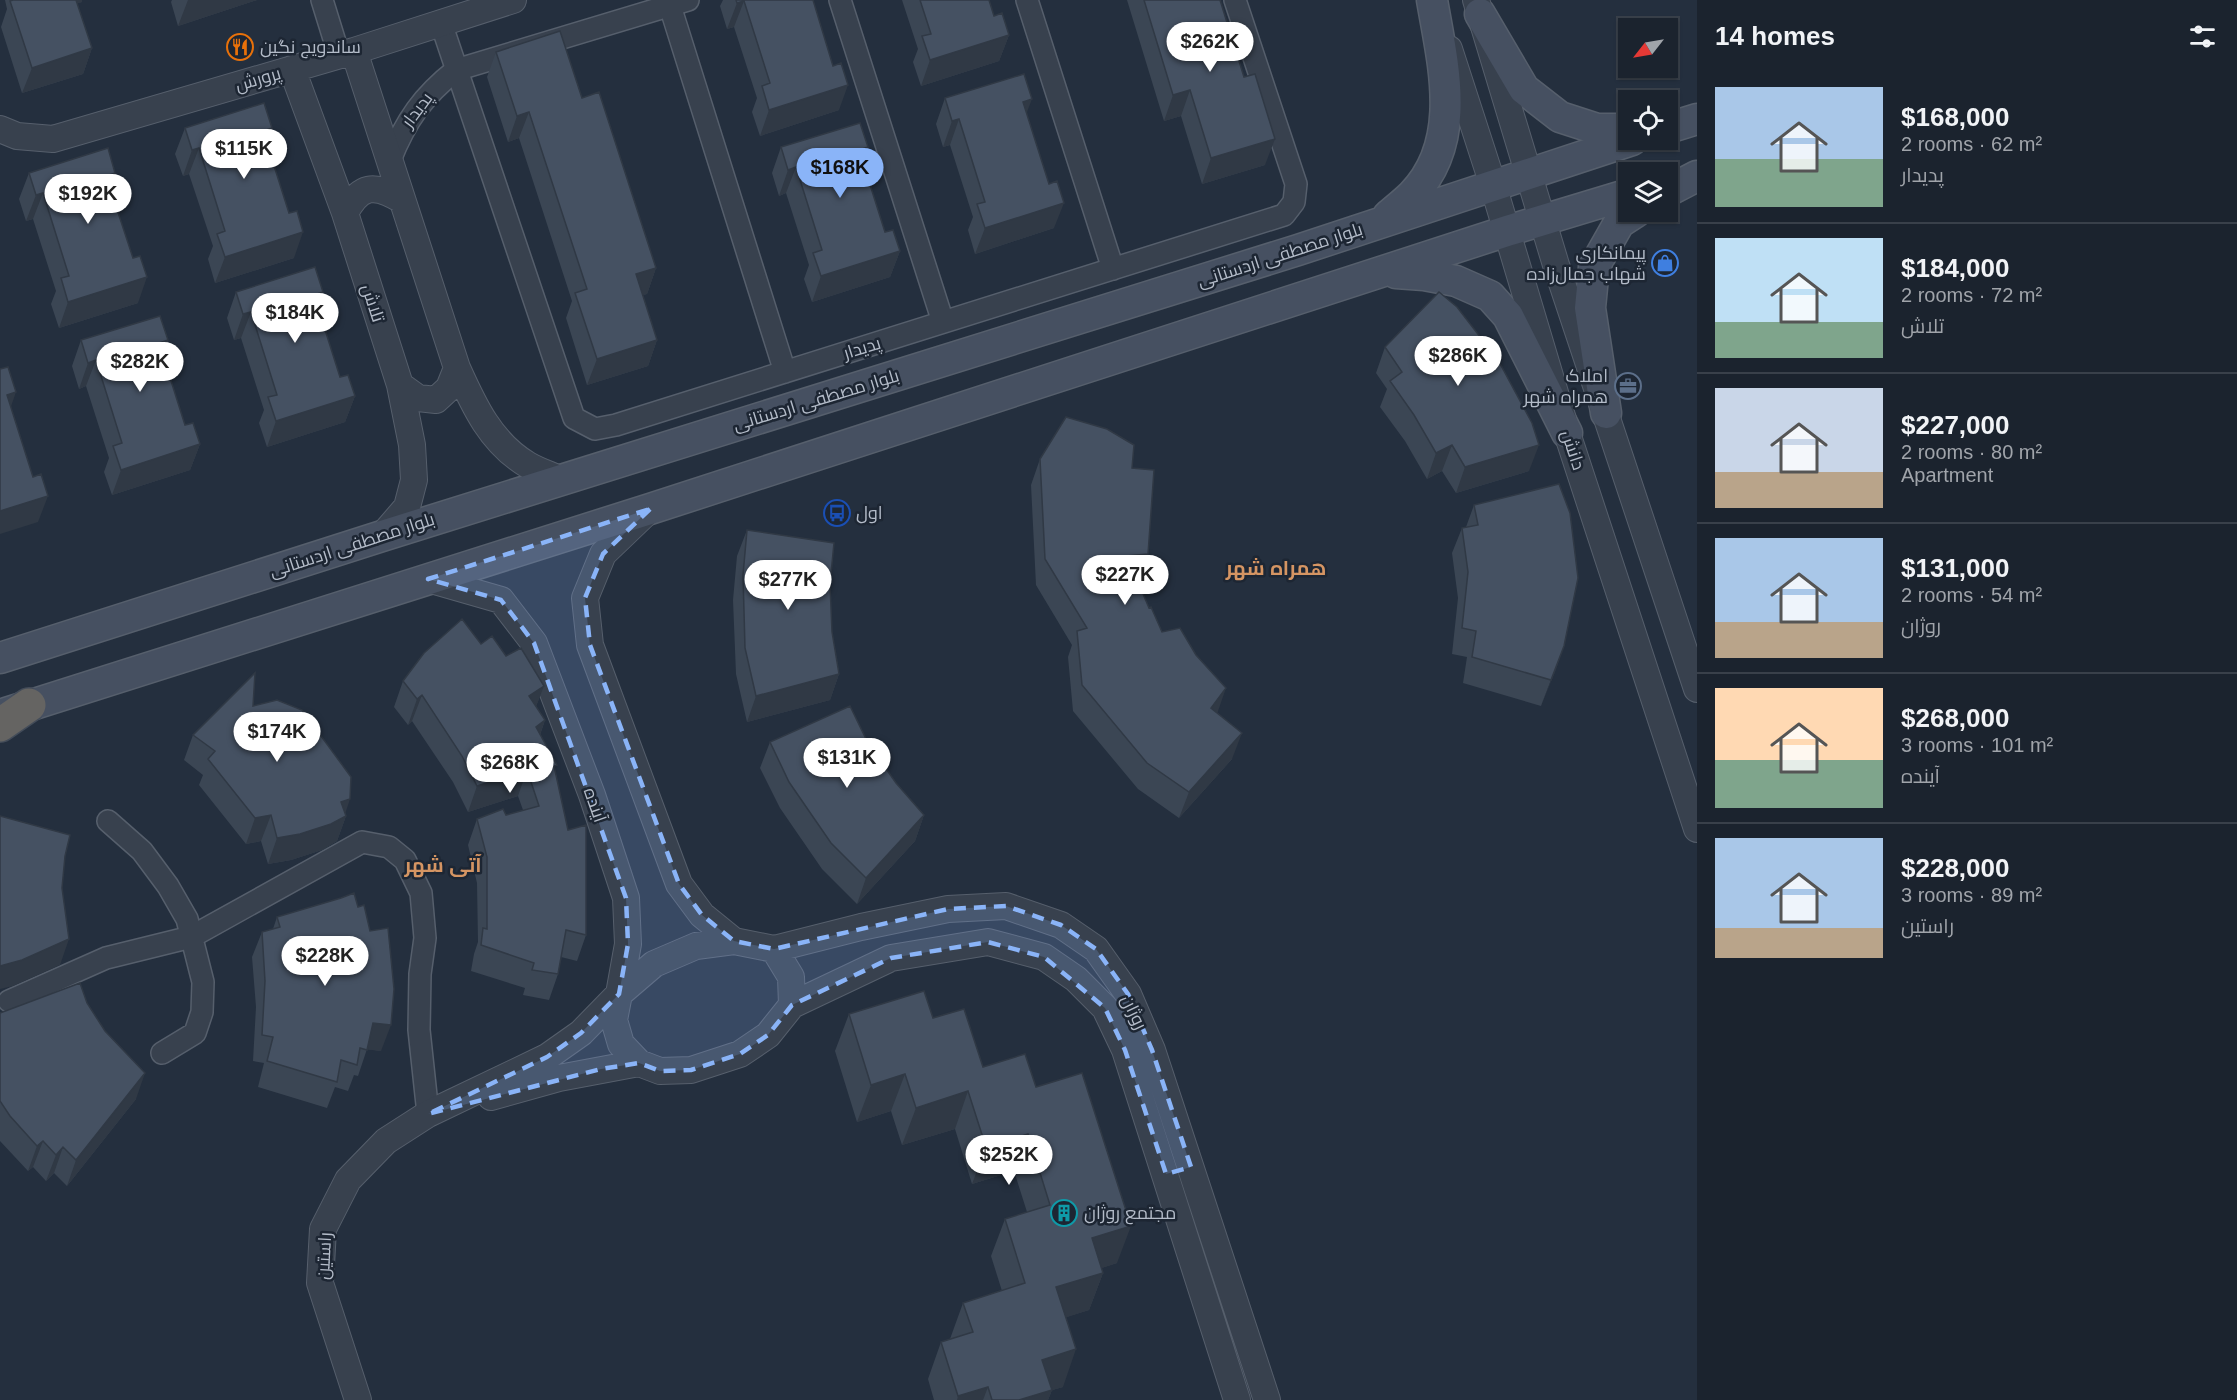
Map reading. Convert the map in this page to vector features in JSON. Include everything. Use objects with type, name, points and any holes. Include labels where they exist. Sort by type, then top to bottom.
[{"type":"highway","points":[[0,725],[14,710]]},
{"type":"main road","points":[[1381,222],[1414,193],[1432,165],[1445,128],[1446,82],[1432,0]]},
{"type":"main road","points":[[1478,7],[1524,89],[1560,117],[1597,129],[1618,129]]},
{"type":"main road","name":"بلوار مصطفی اردستانی","points":[[0,658],[382,536],[1298,250],[1528,172],[1618,144]]},
{"type":"main road","points":[[1678,180],[1697,175]]},
{"type":"main road","points":[[1678,185],[1697,175]]},
{"type":"main road","points":[[14,710],[650,509],[1507,231],[1618,197]]},
{"type":"main road","points":[[1606,413],[1590,308],[1594,267],[1621,222]]},
{"type":"main road","points":[[1298,250],[1315,252],[1328,263],[1328,279],[1316,293]]},
{"type":"main road","points":[[1384,272],[1424,274],[1456,280],[1490,296],[1508,316],[1567,433]]},
{"type":"street","points":[[322,0],[347,53],[390,160],[457,369],[480,417],[502,445],[528,465],[562,480]]},
{"type":"street","name":"پرورش","points":[[0,129],[17,136],[53,139],[347,53],[513,0]]},
{"type":"street","points":[[840,0],[943,322]]},
{"type":"street","points":[[1027,0],[1113,269]]},
{"type":"street","name":"پدیدار","points":[[456,70],[574,418],[595,429],[616,425],[1284,216],[1294,202],[1296,184],[1235,0]]},
{"type":"street","name":"دانش","points":[[1432,0],[1493,185],[1567,433],[1697,829]]},
{"type":"street","points":[[679,3],[785,372]]},
{"type":"street","name":"پدیدار","points":[[390,160],[401,132],[418,105],[456,70],[679,3]]},
{"type":"street","points":[[1478,7],[1542,220],[1697,689]]},
{"type":"street","points":[[441,23],[456,70]]},
{"type":"street","name":"تلاش","points":[[292,69],[345,213],[400,385],[412,445],[414,480],[406,507],[382,536]]},
{"type":"street","points":[[345,213],[354,197],[368,189],[386,191],[402,200]]},
{"type":"street","points":[[400,385],[418,398],[436,400],[450,388],[457,369]]},
{"type":"street","points":[[650,509],[603,554],[585,598],[590,645],[679,884],[702,915],[734,941]]},
{"type":"street","name":"آینده","points":[[429,579],[501,600],[534,642],[592,795],[626,898],[628,944],[619,994]]},
{"type":"street","points":[[108,821],[142,851],[168,886],[187,919],[203,982],[202,1012],[195,1033],[162,1053]]},
{"type":"street","points":[[9,1000],[106,958],[191,937],[362,842],[389,847],[405,860],[421,893],[425,939],[420,974],[419,1030],[428,1114]]},
{"type":"street","name":"روژان","points":[[774,949],[861,927],[948,909],[1006,906],[1061,925],[1096,950],[1128,994],[1152,1050],[1267,1400]]},
{"type":"street","points":[[428,1114],[547,1057],[581,1033],[619,994],[654,964],[696,946],[734,941],[774,949],[791,977],[792,1005],[768,1035],[740,1054],[691,1070],[660,1071],[639,1063],[621,1044],[614,1020],[619,994]]},
{"type":"street","name":"روژان","points":[[792,1005],[891,958],[988,942],[1044,957],[1076,980],[1106,1008],[1125,1050],[1237,1400]]},
{"type":"street","points":[[428,1114],[559,1078],[639,1063]]},
{"type":"street","name":"راستین","points":[[358,1400],[320,1283],[322,1229],[348,1180],[386,1141],[428,1114]]},
{"type":"street","points":[[1166,1173],[1191,1167]]},
{"type":"highlighted area","points":[[650,509],[603,554],[585,598],[590,645],[679,884],[702,915],[734,941],[774,949],[948,909],[1006,906],[1061,925],[1096,949],[1128,994],[1152,1050],[1191,1167],[1166,1174],[1125,1050],[1105,1008],[1044,957],[988,942],[891,958],[792,1005],[768,1035],[740,1054],[691,1070],[660,1071],[639,1063],[601,1069],[428,1114],[547,1057],[581,1033],[619,994],[628,944],[626,898],[534,643],[501,600],[428,579]]},
{"type":"building","points":[[76,0],[92,48],[32,68],[10,1]]},
{"type":"building","points":[[736,0],[813,0],[833,66],[841,63],[848,85],[769,110],[762,86],[770,83],[744,1],[737,3]]},
{"type":"building","points":[[920,0],[989,0],[994,16],[1002,13],[1009,35],[930,60],[922,36],[931,34]]},
{"type":"building","points":[[1144,0],[1220,0],[1244,77],[1255,74],[1275,139],[1211,158],[1190,90],[1173,95]]},
{"type":"building","points":[[560,31],[582,98],[599,92],[656,268],[636,274],[657,340],[597,359],[575,293],[587,289],[529,112],[517,116],[496,52]]},
{"type":"building","points":[[1024,74],[1032,99],[1023,102],[1049,184],[1057,181],[1064,203],[985,228],[977,204],[985,202],[959,119],[952,121],[945,98]]},
{"type":"building","points":[[264,103],[272,128],[263,131],[289,213],[297,211],[303,232],[225,257],[217,234],[225,231],[199,148],[192,150],[185,128]]},
{"type":"building","points":[[860,123],[868,147],[859,150],[885,232],[893,230],[900,251],[821,276],[813,253],[822,250],[796,167],[788,170],[781,147]]},
{"type":"building","points":[[108,148],[115,173],[106,176],[133,258],[140,256],[147,277],[68,302],[61,278],[69,276],[43,193],[36,195],[29,173]]},
{"type":"building","points":[[315,267],[323,292],[314,295],[340,377],[348,375],[355,396],[276,421],[268,397],[277,395],[251,312],[243,314],[236,292]]},
{"type":"building","points":[[1439,292],[1457,307],[1498,360],[1532,423],[1539,445],[1465,467],[1452,445],[1436,453],[1414,415],[1390,381],[1402,372],[1385,347]]},
{"type":"building","points":[[160,316],[168,340],[159,343],[185,425],[193,423],[200,444],[121,470],[113,446],[122,443],[96,360],[88,363],[81,340]]},
{"type":"building","points":[[8,367],[16,392],[7,395],[33,477],[41,474],[48,496],[0,511],[0,369]]},
{"type":"building","points":[[1066,417],[1107,429],[1134,445],[1132,468],[1154,470],[1148,554],[1127,556],[1162,632],[1180,628],[1196,655],[1226,688],[1211,708],[1242,733],[1189,792],[1147,763],[1082,685],[1077,631],[1087,628],[1045,559],[1040,459]]},
{"type":"building","points":[[1559,484],[1570,513],[1578,578],[1564,646],[1551,680],[1472,657],[1476,631],[1462,628],[1468,572],[1462,528],[1478,525],[1474,505]]},
{"type":"building","points":[[747,530],[834,543],[830,584],[832,632],[839,674],[756,696],[745,648],[743,575]]},
{"type":"building","points":[[462,619],[481,644],[492,636],[506,656],[521,648],[544,686],[529,696],[545,720],[536,727],[557,765],[554,766],[568,830],[586,825],[586,935],[566,930],[558,974],[532,970],[534,963],[481,945],[483,928],[487,929],[487,857],[477,819],[503,809],[506,815],[539,806],[527,770],[477,786],[462,756],[422,695],[417,699],[403,681],[424,653]]},
{"type":"building","points":[[255,673],[253,706],[277,700],[302,710],[351,777],[350,799],[341,802],[346,816],[331,824],[300,834],[277,838],[271,815],[255,818],[208,759],[215,751],[193,735]]},
{"type":"building","points":[[850,706],[868,743],[896,783],[924,815],[866,878],[831,843],[789,782],[770,742]]},
{"type":"building","points":[[0,816],[70,835],[65,856],[62,888],[69,939],[22,960],[0,966]]},
{"type":"building","points":[[354,893],[358,907],[364,905],[370,931],[388,928],[394,989],[391,1025],[373,1023],[367,1050],[360,1048],[357,1065],[341,1060],[337,1082],[267,1061],[273,1037],[262,1035],[265,981],[262,932],[280,927],[277,917]]},
{"type":"building","points":[[80,983],[87,1003],[105,1031],[145,1073],[76,1160],[63,1147],[56,1155],[43,1141],[37,1146],[10,1116],[0,1101],[0,1013]]},
{"type":"building","name":"مجتمع روژان","points":[[924,991],[933,1018],[964,1009],[983,1067],[1025,1054],[1036,1087],[1082,1073],[1131,1226],[1092,1238],[1103,1273],[1056,1287],[1076,1349],[1042,1360],[1052,1390],[1019,1400],[992,1400],[988,1387],[958,1396],[941,1342],[973,1332],[963,1303],[1025,1283],[1005,1219],[1050,1205],[1028,1134],[986,1147],[968,1091],[916,1108],[905,1074],[871,1085],[849,1014]]},
{"type":"place","name":"ساندویج نگین","points":[[240,47]]},
{"type":"place","name":"پیمانکاری شهاب جمال‌زاده","points":[[1665,263]]},
{"type":"place","name":"املاک همراه شهر","points":[[1628,386]]},
{"type":"place","name":"اول","points":[[837,513]]},
{"type":"place","name":"مجتمع روژان","points":[[1064,1213]]},
{"type":"district","name":"همراه شهر","points":[[1276,568]]},
{"type":"district","name":"آتی شهر","points":[[443,865]]}]
